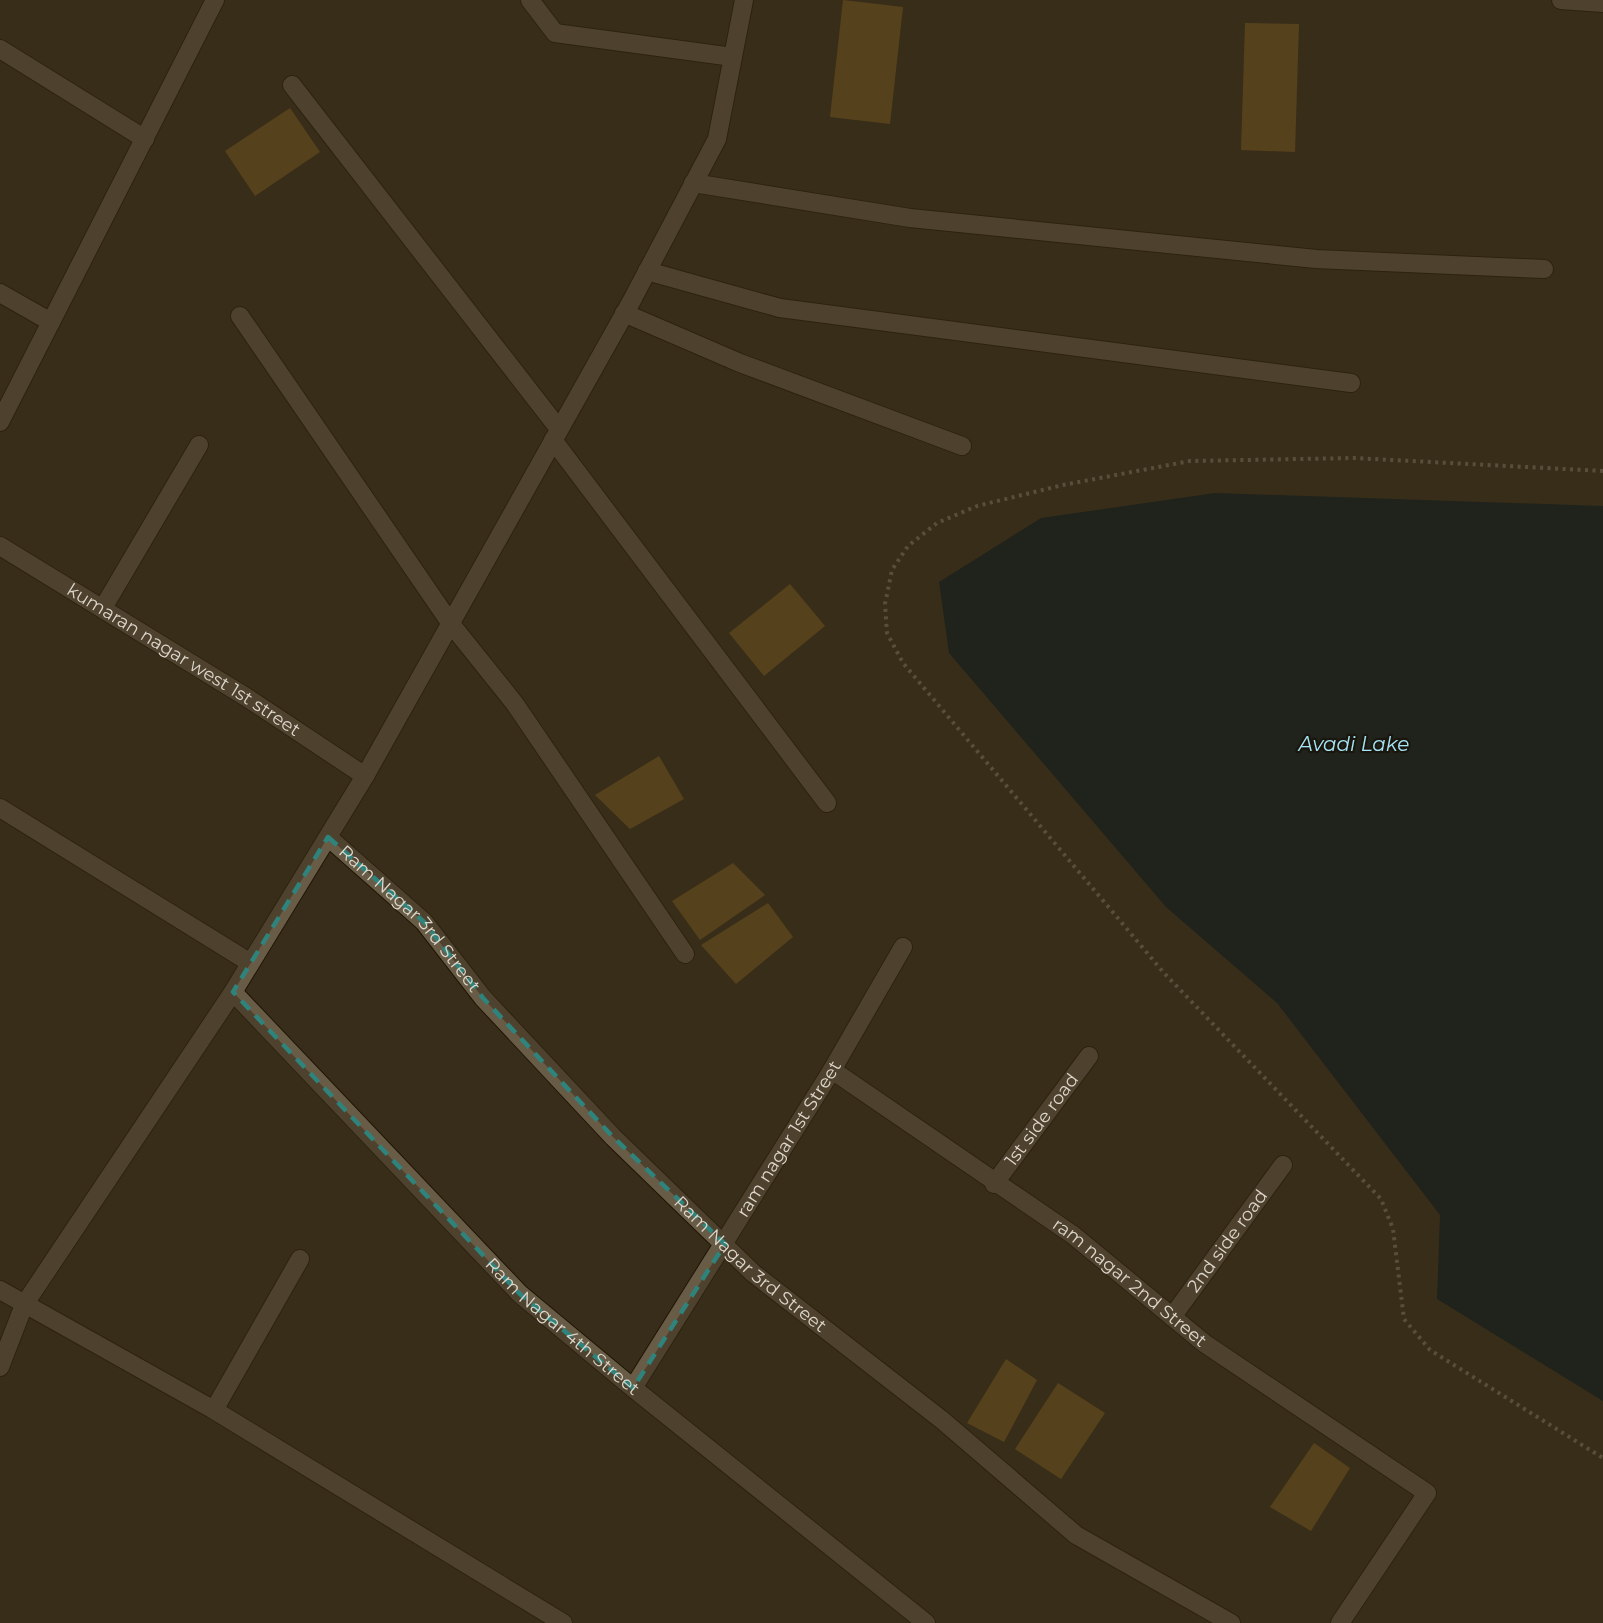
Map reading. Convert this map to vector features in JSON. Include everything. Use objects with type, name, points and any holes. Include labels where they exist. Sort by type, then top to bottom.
[{"type":"street","points":[[0,422],[215,0]]},
{"type":"street","points":[[530,0],[555,33],[733,57]]},
{"type":"street","points":[[0,1367],[24,1305],[233,992],[249,962],[365,776],[647,271],[717,139],[744,0]]},
{"type":"street","points":[[1561,0],[1603,3]]},
{"type":"street","points":[[0,49],[146,139]]},
{"type":"street","points":[[292,85],[556,435],[827,803]]},
{"type":"street","points":[[693,183],[910,218],[1304,258],[1544,269]]},
{"type":"street","points":[[647,271],[780,308],[1351,383]]},
{"type":"street","points":[[0,293],[51,322]]},
{"type":"street","points":[[624,313],[740,363],[962,446]]},
{"type":"street","points":[[240,316],[451,624],[515,704],[685,954]]},
{"type":"street","points":[[103,608],[199,445]]},
{"type":"street","name":"kumaran nagar west 1st street","points":[[0,546],[246,697],[365,776]]},
{"type":"street","points":[[0,808],[249,962]]},
{"type":"street","name":"Ram Nagar 3rd Street","points":[[328,837],[424,922],[483,998],[613,1137],[753,1273],[942,1420],[1076,1535],[1231,1623]]},
{"type":"street","name":"ram nagar 1st Street","points":[[633,1388],[832,1070],[903,947]]},
{"type":"street","name":"Ram Nagar 4th Street","points":[[233,992],[520,1294],[633,1388],[926,1623]]},
{"type":"street","name":"1st side road","points":[[994,1184],[1089,1056]]},
{"type":"street","name":"ram nagar 2nd Street","points":[[832,1070],[994,1184],[1073,1235],[1204,1343],[1427,1493],[1340,1623]]},
{"type":"street","name":"2nd side road","points":[[1172,1317],[1283,1165]]},
{"type":"street","points":[[214,1410],[300,1259]]},
{"type":"street","points":[[0,1290],[214,1410],[563,1623]]},
{"type":"path","points":[[1603,471],[1354,458],[1190,461],[1053,488],[977,506],[937,523],[908,546],[892,570],[885,604],[887,633],[903,663],[1164,973],[1381,1199],[1393,1229],[1404,1319],[1430,1350],[1603,1458]]},
{"type":"highlighted area","points":[[328,837],[424,922],[483,998],[613,1137],[725,1244],[633,1388],[520,1294],[233,992]]},
{"type":"water","name":"Avadi Lake","points":[[1215,493],[1603,506],[1603,1401],[1437,1299],[1440,1215],[1277,1003],[1166,907],[949,653],[939,582],[1041,518]]},
{"type":"building","points":[[843,0],[903,7],[890,124],[830,117]]},
{"type":"building","points":[[1245,23],[1299,24],[1295,152],[1241,150]]},
{"type":"building","points":[[290,108],[320,152],[255,196],[225,151]]},
{"type":"building","points":[[790,584],[825,626],[764,676],[729,633]]},
{"type":"building","points":[[659,756],[684,799],[630,829],[595,795]]},
{"type":"building","points":[[733,863],[765,895],[700,940],[672,901]]},
{"type":"building","points":[[768,903],[793,937],[736,984],[701,945]]},
{"type":"building","points":[[1006,1359],[1037,1380],[1004,1442],[967,1423]]},
{"type":"building","points":[[1058,1383],[1105,1413],[1061,1479],[1015,1449]]},
{"type":"building","points":[[1314,1443],[1350,1468],[1311,1531],[1270,1507]]}]
